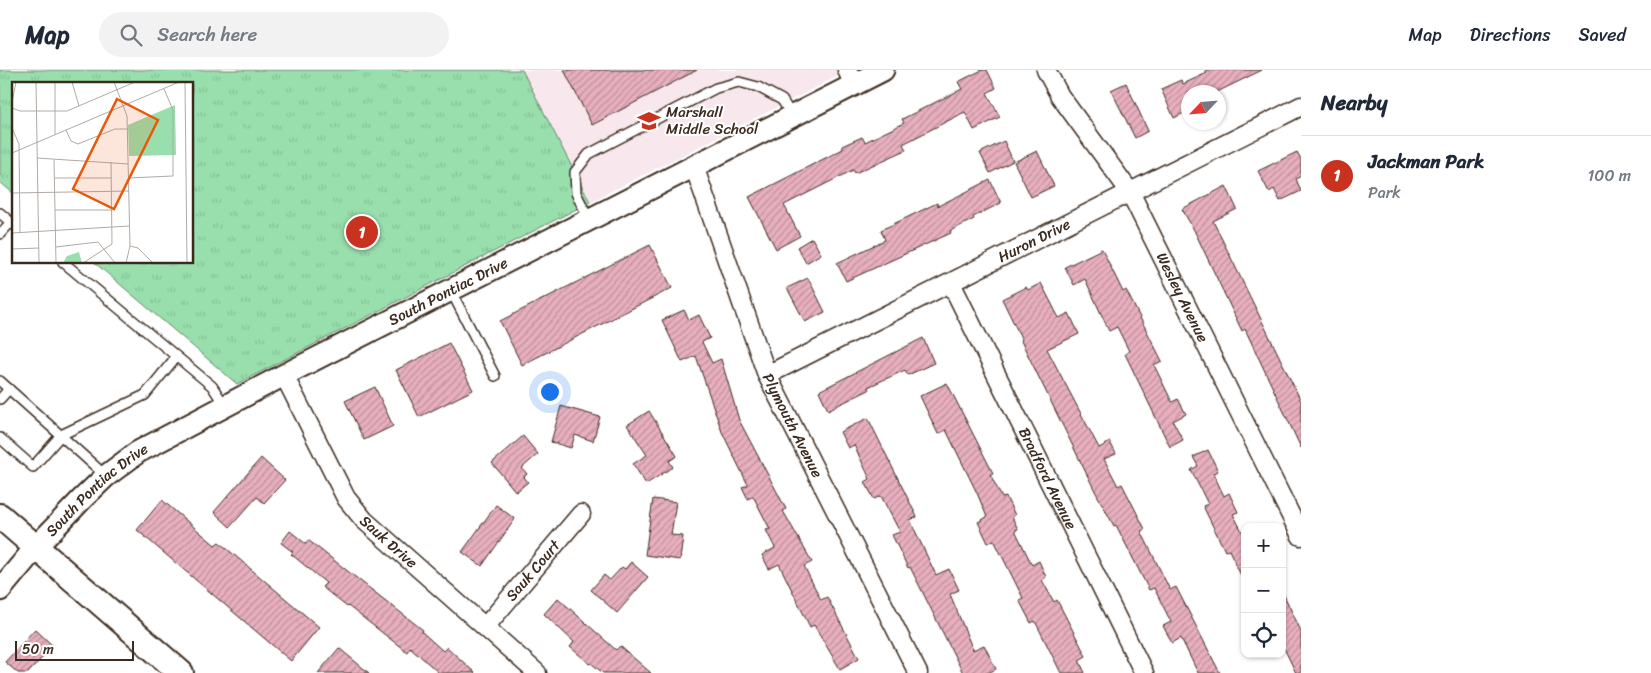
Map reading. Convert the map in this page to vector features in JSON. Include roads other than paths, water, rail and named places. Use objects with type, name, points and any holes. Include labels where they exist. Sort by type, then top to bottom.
[{"type":"main road","points":[[0,516],[181,673]]},
{"type":"street","name":"South Pontiac Drive","points":[[0,590],[36,547],[106,476],[138,452],[284,375],[792,116],[850,77],[883,70]]},
{"type":"street","name":"Wesley Avenue","points":[[1046,70],[1060,96],[1130,192],[1301,536]]},
{"type":"street","name":"Huron Drive","points":[[767,375],[1301,106]]},
{"type":"street","name":"Plymouth Avenue","points":[[694,166],[767,375],[918,673]]},
{"type":"street","name":"Bradford Avenue","points":[[951,283],[1144,673]]},
{"type":"street","name":"Sauk Drive","points":[[284,375],[346,498],[364,520],[537,673]]},
{"type":"street","name":"Sauk Court","points":[[485,627],[582,514]]},
{"type":"lane","points":[[589,219],[576,193],[575,172],[589,154],[716,88],[739,82],[758,87],[782,100],[792,116]]},
{"type":"lane","points":[[0,213],[12,223],[0,234]]},
{"type":"lane","points":[[65,264],[212,386],[225,406]]},
{"type":"lane","points":[[451,290],[495,376]]},
{"type":"lane","points":[[0,438],[33,467],[61,435],[145,395],[176,358]]},
{"type":"lane","points":[[0,381],[106,476]]},
{"type":"lane","points":[[0,399],[9,389]]},
{"type":"place","name":"Marshall Middle School","points":[[649,121]]},
{"type":"place","name":"Jackman Park","points":[[362,232]]}]
